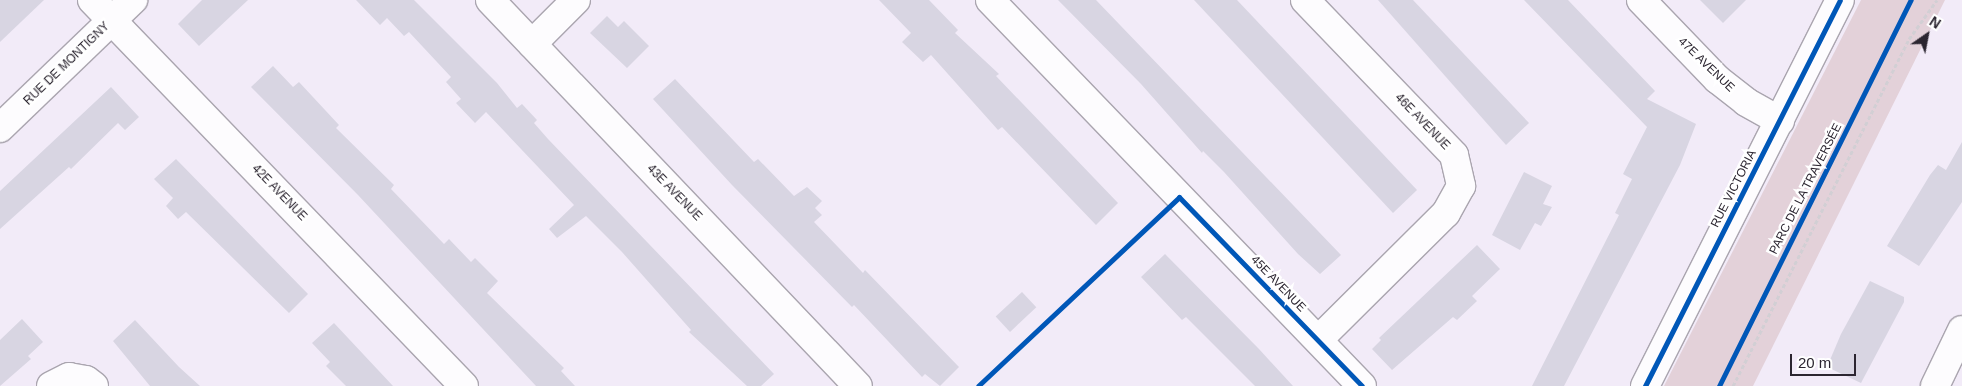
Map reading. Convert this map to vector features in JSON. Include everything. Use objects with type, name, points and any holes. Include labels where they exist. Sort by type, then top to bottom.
[{"type":"street","name":"42E AVENUE","points":[[92,0],[464,386]]},
{"type":"street","name":"RUE DE MONTIGNY","points":[[0,128],[133,0]]},
{"type":"street","name":"43E AVENUE","points":[[490,0],[858,386]]},
{"type":"street","points":[[532,44],[576,0]]},
{"type":"street","name":"45E AVENUE","points":[[990,0],[1362,386]]},
{"type":"street","name":"46E AVENUE","points":[[1305,0],[1454,155],[1461,186],[1446,213],[1318,340]]},
{"type":"street","name":"47E AVENUE","points":[[1641,0],[1717,79],[1746,102],[1780,121]]},
{"type":"street","name":"RUE VICTORIA","points":[[1645,386],[1840,0]]},
{"type":"street","points":[[1935,386],[1962,330]]},
{"type":"street","points":[[51,386],[69,377],[86,380],[94,386]]},
{"type":"path","points":[[1733,386],[1909,39],[1937,0]]},
{"type":"shaded area","points":[[1861,0],[1945,0],[1753,386],[1664,386]]},
{"type":"building","points":[[0,0],[44,0],[0,42]]},
{"type":"building","points":[[202,0],[248,0],[199,46],[178,24]]},
{"type":"building","points":[[356,0],[414,0],[497,83],[517,108],[522,104],[537,120],[534,123],[548,139],[774,374],[761,386],[747,386],[689,332],[691,330],[622,252],[586,216],[557,238],[549,229],[574,205],[486,112],[475,123],[456,103],[461,99],[446,82],[451,77],[409,32],[404,36],[387,18],[380,25]]},
{"type":"building","points":[[879,0],[929,0],[958,30],[955,33],[999,74],[996,76],[1118,203],[1096,225],[1002,127],[998,130],[931,55],[923,62],[902,42],[911,33]]},
{"type":"building","points":[[1058,0],[1096,0],[1341,255],[1320,274],[1298,254],[1224,172],[1203,151],[1202,153],[1141,84]]},
{"type":"building","points":[[1194,0],[1237,0],[1417,190],[1393,213]]},
{"type":"building","points":[[1378,0],[1413,0],[1529,123],[1506,145]]},
{"type":"building","points":[[1524,0],[1568,0],[1655,91],[1647,99],[1696,124],[1680,165],[1564,386],[1532,386],[1619,215],[1615,213],[1632,179],[1623,174],[1647,127]]},
{"type":"building","points":[[1700,0],[1746,0],[1723,23]]},
{"type":"building","points":[[607,16],[618,27],[624,21],[649,46],[627,68],[590,33]]},
{"type":"building","points":[[273,66],[293,87],[299,82],[339,125],[336,128],[394,185],[391,189],[444,244],[449,239],[471,262],[475,258],[498,281],[487,293],[564,368],[561,371],[575,386],[536,386],[358,195],[251,87]]},
{"type":"building","points":[[675,79],[754,162],[758,159],[794,196],[807,187],[822,201],[815,208],[822,215],[814,222],[863,273],[865,270],[959,367],[940,386],[925,374],[922,377],[854,305],[852,307],[732,185],[653,99]]},
{"type":"building","points":[[111,87],[139,117],[125,130],[118,123],[71,169],[69,167],[0,229],[0,191]]},
{"type":"building","points":[[1962,142],[1962,202],[1919,266],[1887,246],[1930,175],[1938,165],[1946,170]]},
{"type":"building","points":[[176,159],[308,294],[289,313],[186,212],[178,219],[166,206],[173,198],[154,179]]},
{"type":"building","points":[[1524,172],[1552,186],[1543,204],[1552,207],[1541,226],[1535,223],[1520,250],[1492,235]]},
{"type":"building","points":[[1477,245],[1500,269],[1472,296],[1477,301],[1457,320],[1453,317],[1392,370],[1372,349],[1381,340],[1379,338]]},
{"type":"building","points":[[1165,254],[1293,386],[1255,386],[1186,317],[1182,320],[1141,277]]},
{"type":"building","points":[[1870,281],[1904,297],[1904,302],[1861,383],[1827,367],[1841,334]]},
{"type":"building","points":[[1022,292],[1036,307],[1010,332],[996,317]]},
{"type":"building","points":[[22,319],[43,342],[28,356],[31,359],[0,386],[0,340]]},
{"type":"building","points":[[135,320],[179,367],[200,386],[150,386],[113,341]]},
{"type":"building","points":[[334,323],[393,386],[346,386],[326,366],[330,362],[312,343]]},
{"type":"cycle path","points":[[1645,386],[1840,0]]},
{"type":"cycle path","name":"PARC DE LA TRAVERSÉE","points":[[1719,386],[1911,0]]},
{"type":"cycle path","points":[[978,386],[1179,197],[1362,386]]}]
